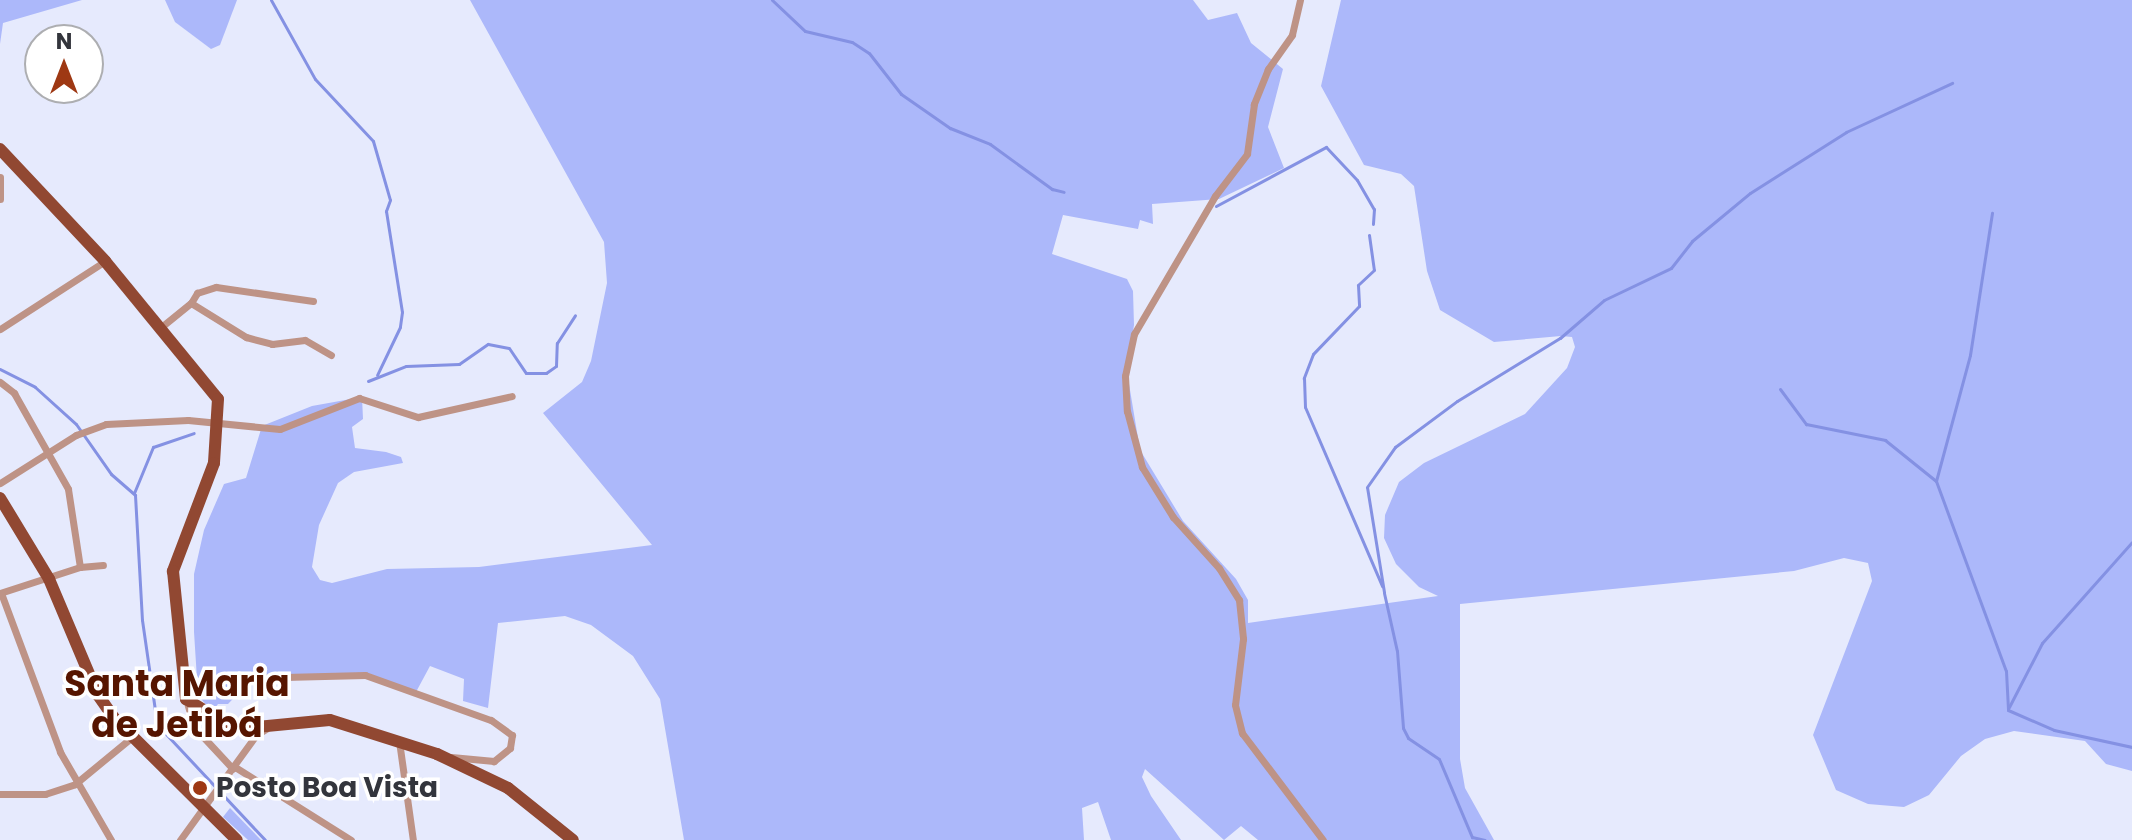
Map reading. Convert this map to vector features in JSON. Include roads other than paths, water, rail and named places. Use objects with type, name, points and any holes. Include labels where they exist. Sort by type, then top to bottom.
[{"type":"main road","points":[[0,149],[105,261],[158,330],[203,376],[218,399],[219,422],[214,463],[173,571],[186,699],[235,729],[330,720],[437,754],[508,788],[573,840]]},
{"type":"main road","points":[[0,498],[49,579],[98,695],[132,737],[208,804],[237,840]]},
{"type":"street","points":[[1300,0],[1292,35],[1268,69],[1254,104],[1247,154],[1215,196],[1134,334],[1125,376],[1127,411],[1142,467],[1173,517],[1219,568],[1239,600],[1243,639],[1235,705],[1242,733],[1323,840]]},
{"type":"street","points":[[0,177],[0,199]]},
{"type":"street","points":[[0,329],[105,261]]},
{"type":"street","points":[[158,330],[191,303],[197,293],[216,287],[313,301]]},
{"type":"street","points":[[191,303],[246,337],[272,344],[305,340],[331,355]]},
{"type":"street","points":[[0,382],[14,393],[68,489],[80,567]]},
{"type":"street","points":[[0,483],[93,427],[219,422],[280,429],[359,398],[427,416],[512,396]]},
{"type":"street","points":[[103,565],[80,567],[0,593],[75,784],[111,840]]},
{"type":"street","points":[[244,678],[365,675],[491,720],[512,735],[507,754],[494,761],[437,754]]},
{"type":"street","points":[[186,699],[194,727],[234,768],[351,840]]},
{"type":"street","points":[[180,840],[222,787],[256,735],[275,724]]},
{"type":"street","points":[[0,794],[45,794],[75,784],[132,737]]},
{"type":"street","points":[[399,741],[413,840]]},
{"type":"waterway","points":[[271,0],[315,79],[373,141],[390,200],[386,211],[402,312],[400,327],[377,375]]},
{"type":"waterway","points":[[772,0],[805,31],[852,42],[869,53],[901,94],[950,128],[990,144],[1052,189],[1064,192]]},
{"type":"waterway","points":[[1384,592],[1367,487],[1395,447],[1457,401],[1560,338],[1604,300],[1671,268],[1692,241],[1750,193],[1846,132],[1952,83]]},
{"type":"waterway","points":[[1216,206],[1326,147],[1357,180],[1374,209],[1373,224]]},
{"type":"waterway","points":[[1936,481],[1970,355],[1992,213]]},
{"type":"waterway","points":[[1369,235],[1374,270],[1358,285],[1359,306],[1313,354],[1304,378],[1305,407],[1382,586]]},
{"type":"waterway","points":[[368,381],[406,366],[459,364],[488,344],[509,348],[526,373],[546,373],[556,366],[557,343],[575,315]]},
{"type":"waterway","points":[[0,369],[35,387],[76,424],[111,474],[135,495],[142,620],[156,717],[165,733],[265,840]]},
{"type":"waterway","points":[[1780,389],[1806,424],[1885,440],[1936,481],[2006,671],[2008,710]]},
{"type":"waterway","points":[[134,493],[153,447],[194,433]]},
{"type":"waterway","points":[[2009,707],[2042,643],[2132,542]]},
{"type":"waterway","points":[[1384,593],[1397,651],[1403,728],[1408,738],[1439,759],[1472,837],[1485,840]]},
{"type":"waterway","points":[[2008,710],[2054,730],[2132,747]]},
{"type":"place","name":"Posto Boa Vista","points":[[200,788]]},
{"type":"district","name":"Santa Maria de Jetibá","points":[[177,704]]}]
